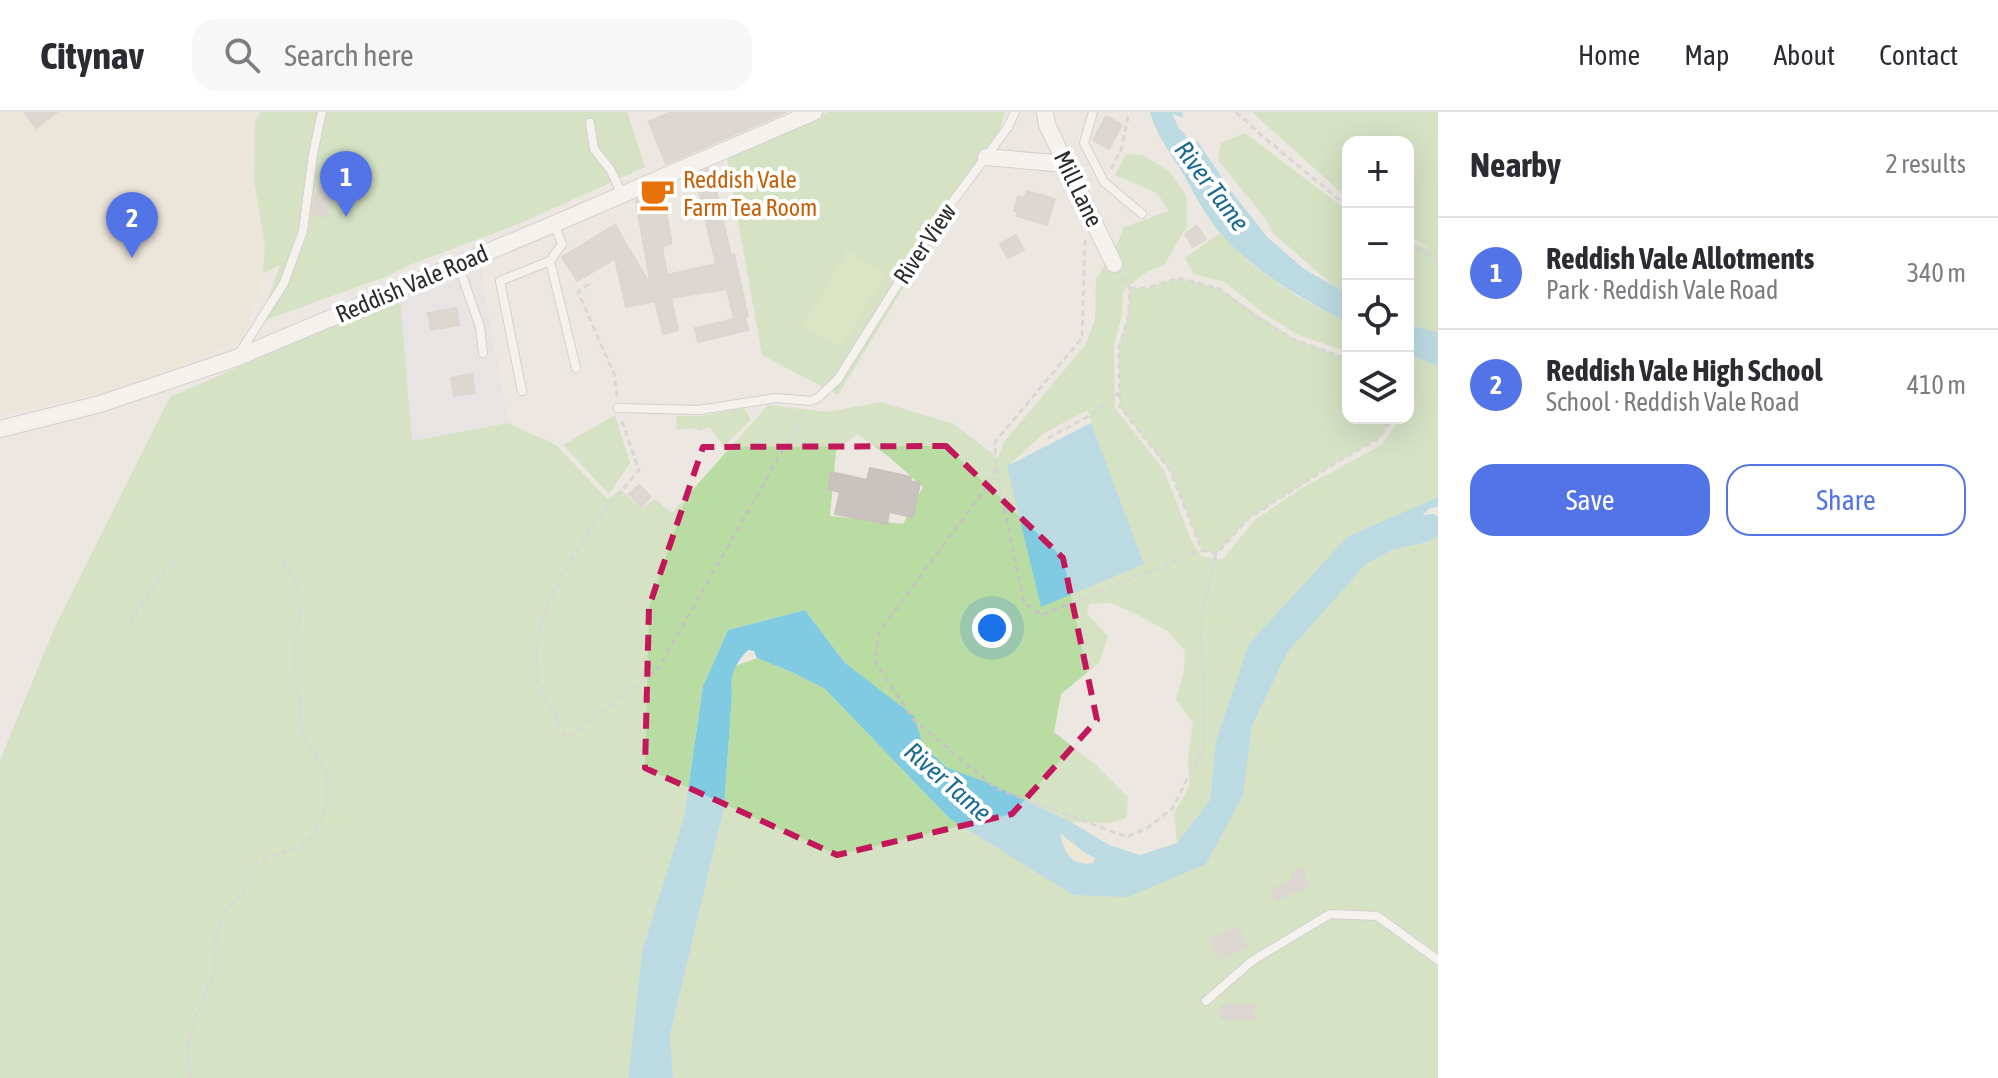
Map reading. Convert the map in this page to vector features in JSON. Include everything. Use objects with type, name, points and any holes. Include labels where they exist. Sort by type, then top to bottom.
[{"type":"street","name":"Reddish Vale Road","points":[[0,429],[100,404],[236,358],[814,112]]},
{"type":"street","name":"Mill Lane","points":[[1045,112],[1047,125],[1114,264]]},
{"type":"street","points":[[986,157],[1065,164]]},
{"type":"lane","points":[[236,358],[284,283],[303,231],[322,112]]},
{"type":"lane","name":"River View","points":[[811,401],[838,379],[933,228],[1008,127],[1015,112]]},
{"type":"lane","points":[[1093,112],[1084,143],[1104,182],[1142,214]]},
{"type":"lane","points":[[590,123],[594,149],[610,169],[622,194]]},
{"type":"lane","points":[[522,391],[500,281],[550,261],[562,244],[554,224]]},
{"type":"lane","points":[[550,261],[576,368]]},
{"type":"lane","points":[[458,264],[480,327],[483,353]]},
{"type":"lane","points":[[618,408],[699,410],[776,398],[811,401]]},
{"type":"lane","points":[[1206,1001],[1252,961],[1330,914],[1377,916],[1438,960]]},
{"type":"path","points":[[1104,182],[1121,150],[1127,112]]},
{"type":"path","points":[[1236,112],[1342,202]]},
{"type":"path","points":[[1085,235],[1082,338],[995,442],[996,468],[1024,603],[1042,615],[1202,550],[1216,554]]},
{"type":"path","points":[[1414,246],[1438,260]]},
{"type":"path","points":[[1202,550],[1170,470],[1120,407],[1119,348],[1128,318],[1130,288],[1147,288],[1179,278],[1220,289],[1255,316],[1293,339],[1342,357]]},
{"type":"path","points":[[589,284],[578,292],[615,376],[618,408],[639,470],[588,532],[553,592],[542,623],[537,646],[537,682],[566,738],[658,669],[811,401]]},
{"type":"path","points":[[1048,438],[1089,416],[1120,392]]},
{"type":"path","points":[[996,468],[988,485],[880,631],[874,660],[913,719],[995,788],[1127,837],[1147,828],[1172,809],[1204,747],[1200,622],[1216,554],[1249,518],[1379,438],[1389,424]]},
{"type":"path","points":[[131,624],[173,560]]},
{"type":"path","points":[[190,1078],[188,1050],[193,1022],[213,975],[216,932],[226,910],[244,891],[254,863],[302,845],[316,833],[326,805],[328,777],[302,735],[294,668],[299,596],[293,576],[281,562]]},
{"type":"highlighted area","points":[[946,446],[1063,558],[1097,720],[1012,814],[837,855],[645,768],[649,607],[703,447]]},
{"type":"shaded area","points":[[0,112],[260,112],[255,123],[254,182],[265,244],[263,273],[242,340],[126,388],[0,415]]},
{"type":"shaded area","points":[[479,262],[508,423],[412,441],[400,297]]},
{"type":"green space","points":[[260,112],[627,112],[645,167],[521,223],[260,322],[280,265],[263,273],[265,244],[254,182],[255,123]]},
{"type":"green space","points":[[828,112],[1005,112],[1000,130],[838,395],[762,355],[726,154]]},
{"type":"green space","points":[[1252,112],[1438,112],[1438,333],[1414,326],[1414,243],[1434,251],[1414,239],[1414,136],[1342,136],[1342,194]]},
{"type":"green space","points":[[1245,133],[1342,206],[1342,291],[1273,233],[1265,218],[1218,160],[1221,143]]},
{"type":"green space","points":[[1126,154],[1142,155],[1169,171],[1186,195],[1187,226],[1164,265],[1147,272],[1123,290],[1122,315],[1114,346],[1115,408],[1164,470],[1192,542],[1202,556],[1222,560],[1255,520],[1302,488],[1382,445],[1396,424],[1414,424],[1414,356],[1438,366],[1438,497],[1381,523],[1216,741],[1210,800],[1177,843],[1174,813],[1190,785],[1188,762],[1193,722],[1176,700],[1184,671],[1185,651],[1169,632],[1112,603],[1089,604],[1087,614],[1108,636],[1099,663],[1061,694],[1054,732],[1097,766],[1128,797],[1126,818],[1109,823],[1071,822],[946,767],[845,663],[805,610],[728,630],[703,686],[684,817],[642,951],[628,1078],[0,1078],[0,760],[54,629],[170,397],[400,297],[412,441],[508,423],[556,445],[607,499],[621,490],[641,509],[655,499],[672,513],[768,405],[827,412],[881,402],[954,424],[998,458],[1004,442],[1086,344],[1095,319],[1096,279],[1115,249],[1124,227],[1169,211],[1157,193],[1115,175]],"holes":[[[1088,410],[1091,423],[1042,606],[1008,466],[1044,433]],[[857,434],[923,487],[903,524],[830,516],[836,451]]]},
{"type":"green space","points":[[1220,233],[1250,263],[1295,295],[1342,320],[1342,350],[1298,335],[1262,312],[1225,282],[1194,274],[1185,258]]},
{"type":"green space","points":[[847,251],[886,273],[841,348],[803,326]]},
{"type":"green space","points":[[1179,278],[1220,289],[1293,339],[1342,357],[1342,424],[1389,424],[1379,438],[1249,518],[1216,554],[1202,550],[1170,470],[1120,407],[1119,348],[1128,318],[1130,288],[1147,288]]},
{"type":"green space","points":[[744,408],[751,420],[724,446],[709,427],[699,431],[693,428],[677,430],[676,416],[701,416]]},
{"type":"green space","points":[[615,415],[630,463],[609,494],[563,445]]},
{"type":"green space","points":[[1438,537],[1438,1078],[673,1078],[670,1035],[724,808],[732,695],[730,683],[735,666],[757,658],[825,689],[949,818],[1128,897],[1243,795],[1252,726],[1287,653],[1366,564],[1392,550]]},
{"type":"sand","points":[[1060,832],[1095,858],[1093,863],[1079,863],[1069,856]]},
{"type":"water","name":"River Tame","points":[[1150,112],[1183,112],[1182,118],[1172,113],[1179,129],[1188,140],[1198,142],[1267,237],[1304,269],[1342,291],[1342,320],[1265,273],[1222,235],[1205,213]]},
{"type":"water","points":[[1414,326],[1438,333],[1438,366],[1414,356]]},
{"type":"water","points":[[1091,423],[1144,564],[1041,607],[1007,466]]},
{"type":"water","name":"River Tame","points":[[1438,497],[1438,507],[1430,508],[1422,515],[1434,514],[1438,517],[1438,537],[1392,550],[1366,564],[1287,653],[1252,726],[1243,795],[1206,864],[1128,897],[1073,895],[949,818],[825,689],[757,658],[754,651],[748,650],[732,676],[724,808],[670,1035],[673,1078],[628,1078],[642,951],[684,817],[703,686],[728,630],[805,610],[845,663],[914,716],[923,745],[946,767],[991,784],[1071,822],[1109,845],[1140,855],[1177,843],[1210,800],[1216,741],[1249,644],[1347,537]],"holes":[[[1060,833],[1095,858],[1093,863],[1079,863],[1070,857]]]},
{"type":"building","points":[[24,112],[57,112],[36,128]]},
{"type":"building","points":[[670,112],[786,112],[666,164],[649,122]]},
{"type":"building","points":[[1106,116],[1122,125],[1109,149],[1093,140]]},
{"type":"building","points":[[711,168],[731,255],[734,254],[748,330],[698,342],[695,328],[734,319],[727,289],[671,298],[678,330],[663,334],[655,301],[626,307],[615,259],[577,281],[562,257],[615,225],[651,286],[636,201],[662,190],[671,238],[671,244],[662,246],[667,275],[716,264],[695,175]]},
{"type":"building","points":[[321,178],[337,183],[326,217],[312,213]]},
{"type":"building","points":[[1027,191],[1055,199],[1047,225],[1017,216],[1018,212],[1014,211],[1018,196],[1024,198]]},
{"type":"building","points":[[1197,226],[1206,239],[1193,247],[1185,234]]},
{"type":"building","points":[[1016,235],[1024,250],[1008,258],[1000,244]]},
{"type":"building","points":[[456,308],[459,325],[431,330],[428,313]]},
{"type":"building","points":[[472,374],[475,393],[454,396],[451,378]]},
{"type":"building","points":[[870,468],[911,477],[910,481],[920,483],[913,517],[889,512],[887,524],[835,514],[840,492],[828,489],[831,472],[867,480]]},
{"type":"building","points":[[639,485],[651,497],[641,507],[629,494]]},
{"type":"building","points":[[1301,868],[1309,885],[1277,900],[1272,890],[1294,879],[1291,873]]},
{"type":"building","points":[[1237,927],[1247,946],[1220,959],[1210,940]]},
{"type":"building","points":[[1221,1005],[1253,1005],[1253,1019],[1221,1019]]},
{"type":"place","name":"Reddish Vale Farm Tea Room","points":[[657,194]]},
{"type":"place","name":"Reddish Vale Allotments","points":[[346,217]]},
{"type":"place","name":"Reddish Vale High School","points":[[132,258]]}]
